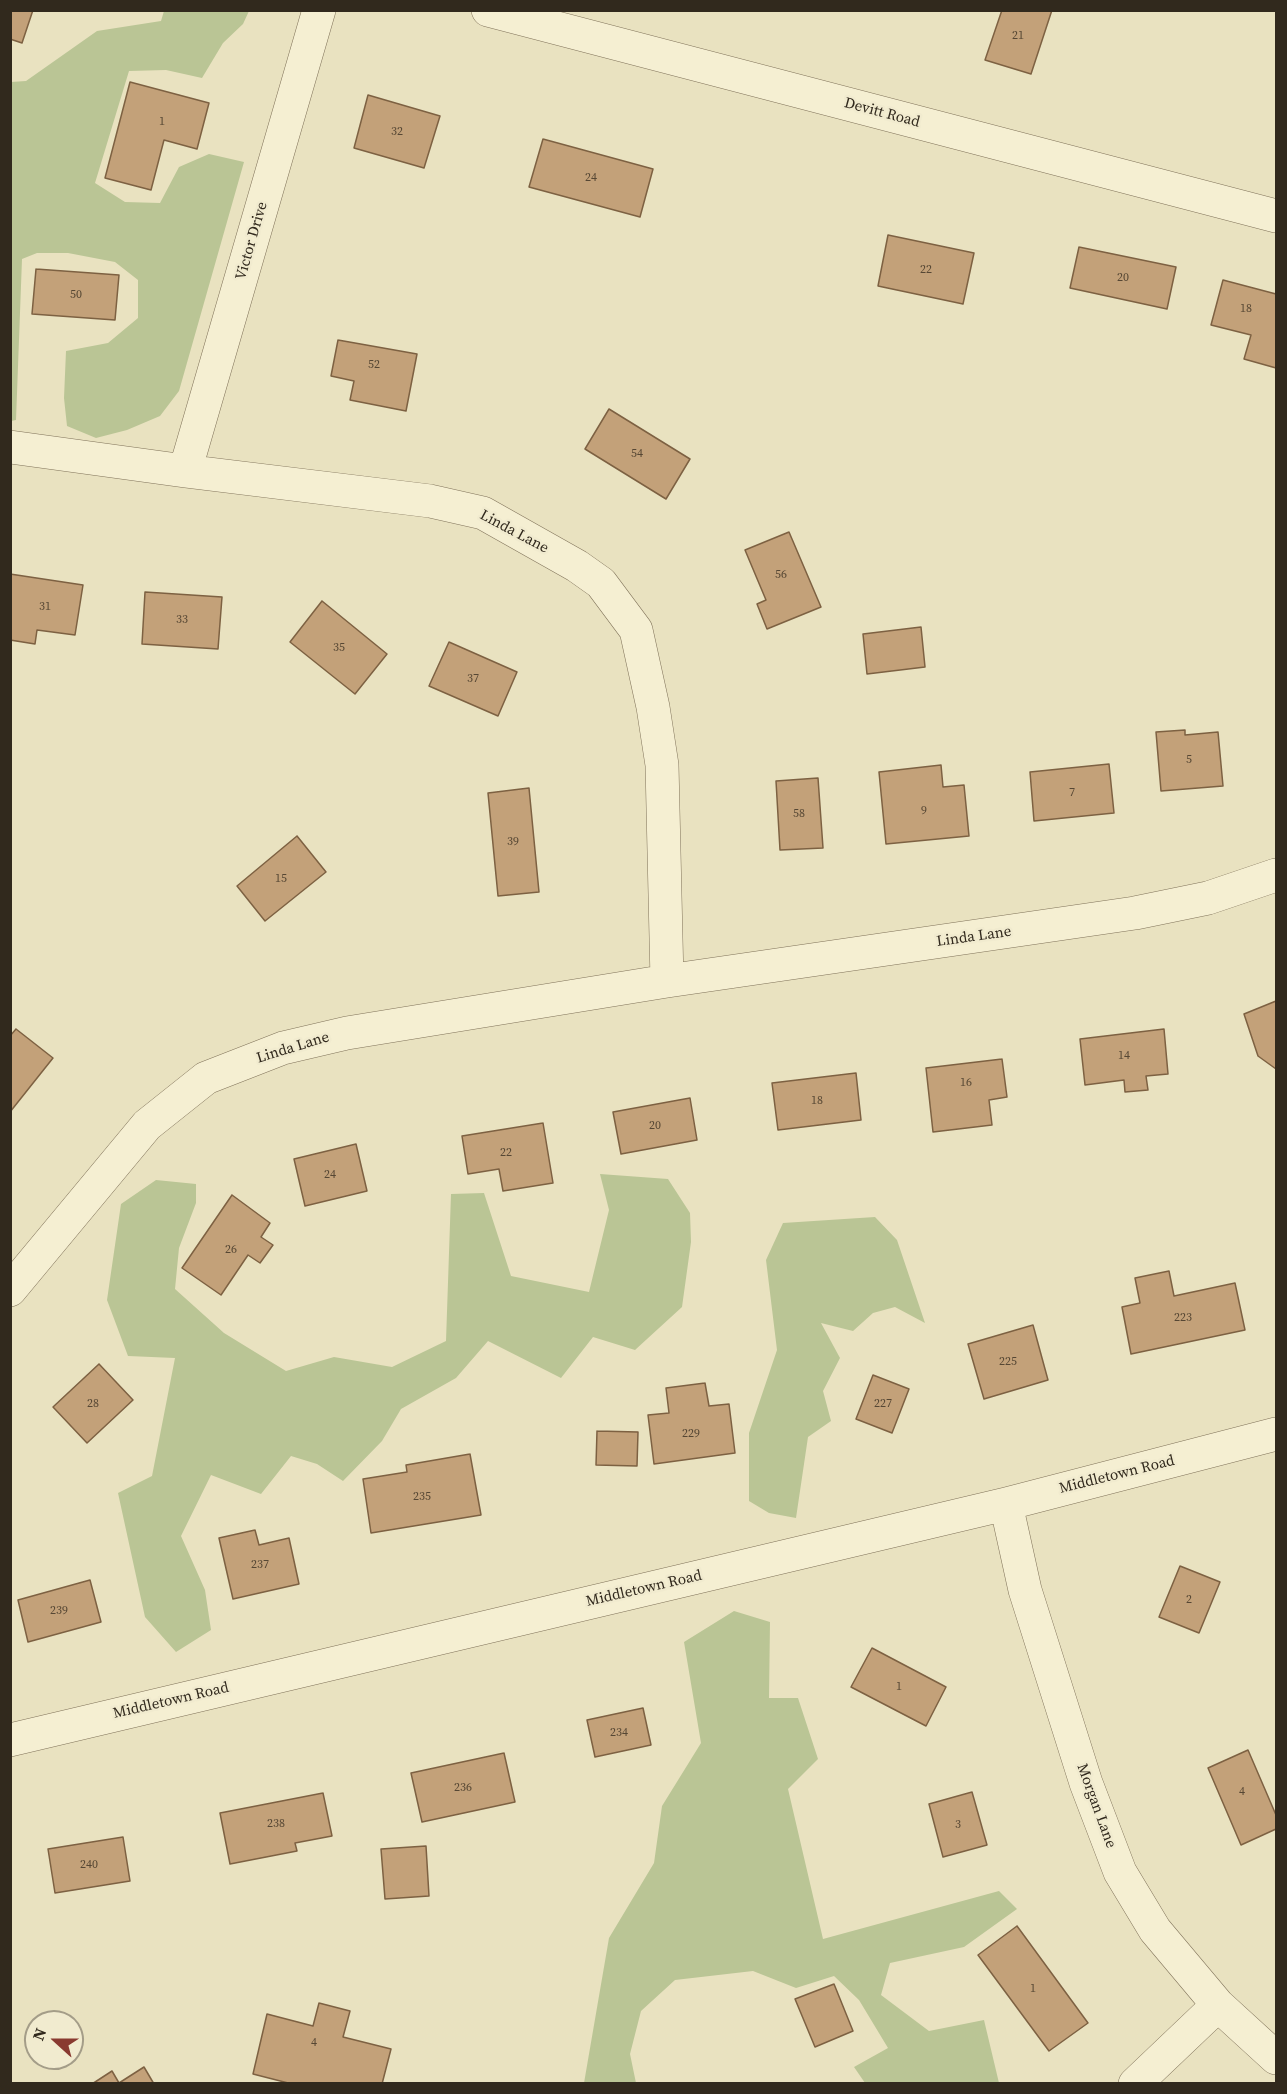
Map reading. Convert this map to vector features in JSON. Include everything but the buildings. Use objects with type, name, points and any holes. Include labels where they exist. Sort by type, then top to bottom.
[{"type":"street","name":"Victor Drive","points":[[185,471],[320,10]]},
{"type":"street","name":"Devitt Road","points":[[488,10],[1276,216]]},
{"type":"street","name":"Linda Lane","points":[[10,447],[430,501],[483,513],[577,566],[601,583],[636,630],[653,707],[662,765],[668,981]]},
{"type":"street","name":"Linda Lane","points":[[10,1290],[147,1125],[206,1078],[283,1048],[347,1033],[668,981],[1135,913],[1208,898],[1276,875]]},
{"type":"street","name":"Middletown Road","points":[[10,1740],[1006,1504],[1276,1434]]},
{"type":"street","name":"Morgan Lane","points":[[1006,1504],[1025,1590],[1086,1783],[1120,1872],[1155,1930],[1218,2005],[1276,2058]]},
{"type":"street","points":[[1135,2084],[1218,2005]]},
{"type":"green space","points":[[164,11],[249,11],[243,24],[223,43],[202,78],[166,70],[129,71],[95,183],[125,202],[160,203],[179,167],[209,154],[244,162],[179,391],[160,416],[127,430],[96,438],[67,426],[64,398],[66,351],[108,343],[138,318],[138,280],[115,262],[68,253],[37,253],[22,259],[16,420],[11,421],[11,82],[26,81],[97,31],[161,21]]},
{"type":"green space","points":[[600,1174],[668,1179],[690,1213],[691,1242],[682,1307],[635,1350],[593,1337],[561,1378],[488,1341],[456,1378],[401,1409],[382,1441],[343,1481],[317,1464],[291,1456],[261,1494],[211,1475],[181,1536],[205,1590],[211,1630],[176,1652],[145,1617],[118,1493],[152,1476],[175,1358],[128,1356],[107,1300],[121,1204],[156,1180],[196,1184],[196,1203],[179,1248],[175,1289],[224,1333],[286,1371],[334,1357],[392,1367],[446,1341],[451,1194],[484,1193],[511,1276],[589,1292],[609,1210]]},
{"type":"green space","points":[[875,1217],[897,1240],[925,1323],[895,1307],[873,1313],[853,1331],[821,1323],[840,1358],[823,1391],[831,1421],[808,1437],[796,1518],[769,1513],[749,1501],[749,1433],[777,1350],[766,1260],[783,1223]]},
{"type":"green space","points":[[734,1611],[770,1622],[769,1698],[798,1698],[818,1759],[788,1789],[823,1939],[999,1891],[1017,1909],[964,1947],[890,1963],[881,1995],[929,2031],[984,2020],[999,2083],[865,2083],[854,2067],[888,2048],[859,2000],[834,1976],[796,1988],[753,1971],[675,1980],[641,2011],[630,2054],[636,2083],[584,2083],[609,1938],[654,1863],[662,1806],[701,1743],[684,1642]]}]
